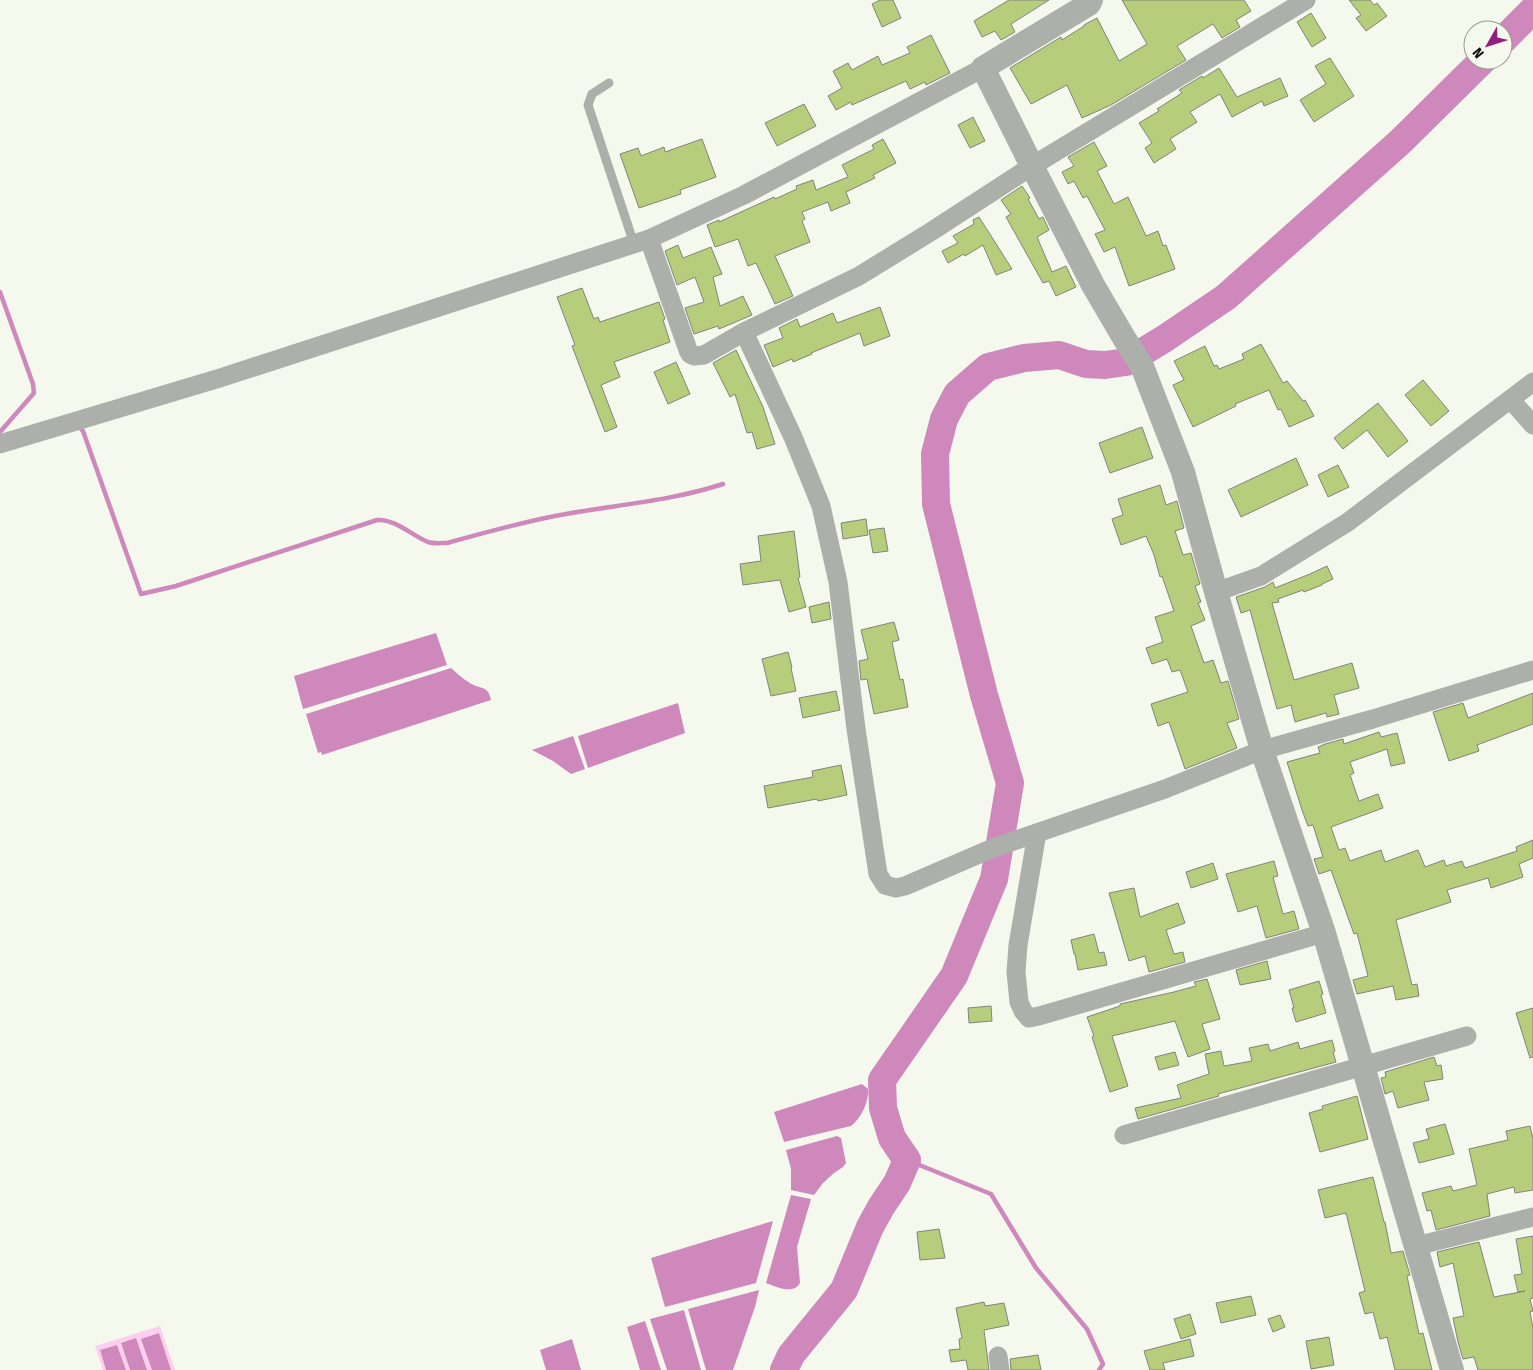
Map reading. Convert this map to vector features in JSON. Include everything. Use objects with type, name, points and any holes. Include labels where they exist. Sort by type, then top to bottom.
[{"type":"street","points":[[641,242],[690,354],[694,356],[704,355],[744,332],[859,276],[1032,166],[1306,0]]},
{"type":"street","points":[[0,444],[220,378],[641,242],[744,195],[984,68],[1092,1]]},
{"type":"street","points":[[984,68],[1093,285],[1142,366],[1183,472],[1262,750],[1324,932],[1452,1370]]},
{"type":"street","points":[[744,332],[821,506],[838,582],[856,729],[878,874],[885,885],[896,888],[905,886],[993,848],[1166,789],[1262,750],[1374,719],[1533,670]]},
{"type":"street","points":[[1216,592],[1261,576],[1348,522],[1533,382]]},
{"type":"street","points":[[1511,400],[1533,424]]},
{"type":"street","points":[[1032,834],[1016,972],[1019,1002],[1029,1018],[1324,932]]},
{"type":"street","points":[[1124,1135],[1467,1036]]},
{"type":"street","points":[[1416,1246],[1533,1217]]},
{"type":"lane","points":[[609,83],[592,94],[588,105],[641,242]]},
{"type":"shaded area","points":[[436,633],[447,665],[303,709],[294,676]]},
{"type":"shaded area","points":[[451,668],[467,681],[486,689],[491,700],[322,755],[321,752],[318,753],[306,714]]},
{"type":"shaded area","points":[[678,703],[685,733],[588,768],[578,736]]},
{"type":"shaded area","points":[[573,736],[585,769],[571,774],[553,761],[532,750]]},
{"type":"shaded area","points":[[862,1084],[868,1089],[866,1104],[855,1123],[851,1126],[784,1142],[774,1112]]},
{"type":"shaded area","points":[[837,1136],[841,1138],[846,1163],[843,1167],[823,1183],[814,1195],[791,1190],[791,1169],[786,1150]]},
{"type":"shaded area","points":[[791,1195],[811,1199],[797,1247],[800,1283],[794,1289],[780,1288],[766,1283]]},
{"type":"shaded area","points":[[773,1221],[756,1283],[665,1307],[651,1258]]},
{"type":"shaded area","points":[[759,1290],[733,1370],[706,1370],[688,1309]]},
{"type":"shaded area","points":[[684,1310],[701,1370],[667,1370],[650,1319]]},
{"type":"shaded area","points":[[645,1321],[661,1370],[640,1370],[627,1327]]},
{"type":"shaded area","points":[[160,1326],[175,1370],[171,1370],[159,1333],[142,1339],[152,1370],[147,1370],[136,1338],[121,1344],[130,1370],[126,1370],[117,1345],[100,1350],[106,1370],[103,1370],[95,1346]]},
{"type":"shaded area","points":[[159,1333],[171,1370],[152,1370],[141,1339]]},
{"type":"shaded area","points":[[136,1338],[147,1370],[130,1370],[121,1343]]},
{"type":"shaded area","points":[[572,1339],[581,1370],[546,1370],[540,1350]]},
{"type":"shaded area","points":[[117,1345],[126,1370],[106,1370],[100,1350]]},
{"type":"building","points":[[880,0],[893,0],[901,18],[882,27],[872,4]]},
{"type":"building","points":[[1009,0],[1049,0],[1011,24],[1015,32],[1001,40],[995,31],[982,37],[974,21]]},
{"type":"building","points":[[1122,0],[1244,0],[1251,11],[1236,20],[1240,27],[1222,38],[1213,24],[1177,46],[1186,60],[1111,105],[1082,118],[1067,85],[1031,104],[1010,68],[1061,37],[1062,40],[1097,18],[1119,61],[1147,44]]},
{"type":"building","points":[[1349,0],[1370,0],[1374,5],[1377,3],[1387,16],[1366,31],[1356,18],[1361,15]]},
{"type":"building","points":[[1311,13],[1326,38],[1312,47],[1297,22]]},
{"type":"building","points":[[931,35],[950,73],[926,85],[925,82],[910,89],[906,81],[852,105],[851,102],[836,110],[828,96],[842,88],[833,71],[848,63],[852,70],[878,56],[882,65],[910,53],[907,47]]},
{"type":"building","points":[[1330,58],[1354,96],[1314,122],[1300,100],[1326,84],[1315,66]]},
{"type":"building","points":[[1219,68],[1237,97],[1280,78],[1288,96],[1264,106],[1262,101],[1232,117],[1220,94],[1190,112],[1197,122],[1170,139],[1176,149],[1154,163],[1145,148],[1152,143],[1139,123],[1159,111],[1157,109],[1182,93],[1179,90]]},
{"type":"building","points":[[804,104],[816,126],[777,146],[765,123]]},
{"type":"building","points":[[973,117],[985,141],[970,148],[958,125]]},
{"type":"building","points":[[702,139],[716,177],[680,190],[681,194],[639,208],[620,154],[638,148],[641,156],[664,147],[665,152]]},
{"type":"building","points":[[883,139],[896,163],[873,175],[875,178],[846,192],[850,203],[831,211],[828,202],[802,212],[805,219],[802,221],[810,242],[775,256],[793,296],[775,304],[756,263],[748,266],[738,239],[715,247],[707,225],[719,220],[719,222],[774,197],[775,199],[797,189],[796,186],[813,180],[816,190],[848,177],[842,165],[874,149],[872,145]]},
{"type":"building","points":[[1094,142],[1107,166],[1097,171],[1114,204],[1128,197],[1146,236],[1158,231],[1163,246],[1166,245],[1175,269],[1129,286],[1115,247],[1104,252],[1095,234],[1105,230],[1087,196],[1083,198],[1074,181],[1068,184],[1062,172],[1074,166],[1068,157]]},
{"type":"building","points":[[1022,186],[1030,198],[1028,199],[1039,219],[1043,217],[1049,230],[1037,237],[1052,272],[1066,266],[1076,287],[1056,296],[1049,281],[1043,283],[1006,217],[1011,214],[1001,200]]},
{"type":"building","points":[[979,217],[1012,269],[996,275],[983,245],[965,256],[964,254],[948,263],[942,251],[958,243],[953,236],[974,224],[973,220]]},
{"type":"building","points":[[678,245],[683,258],[711,247],[722,274],[713,277],[720,306],[743,296],[752,315],[719,329],[718,326],[694,334],[685,308],[704,302],[695,277],[677,285],[665,251]]},
{"type":"building","points":[[582,288],[594,319],[598,317],[600,322],[659,302],[670,342],[614,362],[620,377],[601,385],[617,427],[605,432],[572,346],[575,345],[557,297]]},
{"type":"building","points":[[880,307],[890,336],[864,346],[860,333],[793,362],[792,359],[773,367],[764,345],[783,338],[779,328],[797,319],[800,327],[833,313],[837,323]]},
{"type":"building","points":[[1261,344],[1283,383],[1287,381],[1303,401],[1305,400],[1314,416],[1289,427],[1281,409],[1278,410],[1269,390],[1235,404],[1236,406],[1193,427],[1173,385],[1184,380],[1174,361],[1205,346],[1214,366],[1217,365],[1219,369],[1244,359],[1242,354]]},
{"type":"building","points":[[736,350],[763,407],[775,444],[757,449],[752,432],[747,433],[735,394],[730,397],[713,363]]},
{"type":"building","points":[[676,362],[690,394],[668,404],[654,372]]},
{"type":"building","points":[[1423,380],[1449,411],[1431,426],[1405,395]]},
{"type":"building","points":[[1378,403],[1408,441],[1388,457],[1367,430],[1343,449],[1334,438]]},
{"type":"building","points":[[1142,427],[1153,458],[1110,473],[1099,443]]},
{"type":"building","points":[[1296,458],[1308,485],[1241,517],[1228,490]]},
{"type":"building","points":[[1338,465],[1349,487],[1328,497],[1318,475]]},
{"type":"building","points":[[1160,485],[1166,505],[1177,501],[1184,528],[1175,531],[1183,555],[1191,553],[1200,584],[1195,586],[1201,602],[1198,603],[1205,620],[1191,626],[1204,663],[1213,660],[1221,683],[1228,681],[1239,719],[1227,723],[1237,748],[1185,769],[1169,722],[1158,726],[1151,704],[1188,692],[1180,670],[1172,672],[1167,659],[1152,664],[1146,648],[1163,642],[1155,617],[1174,611],[1146,536],[1121,545],[1112,519],[1123,515],[1118,499]]},
{"type":"building","points":[[866,519],[868,535],[843,539],[841,523]]},
{"type":"building","points":[[884,528],[888,551],[873,553],[869,530]]},
{"type":"building","points":[[794,531],[800,577],[798,578],[806,607],[789,612],[780,580],[743,585],[740,564],[761,561],[758,536]]},
{"type":"building","points":[[1327,566],[1333,579],[1304,592],[1303,590],[1278,599],[1279,602],[1272,603],[1294,680],[1352,663],[1359,688],[1334,695],[1339,714],[1327,717],[1326,713],[1295,722],[1291,705],[1277,709],[1250,610],[1241,613],[1236,597],[1265,587],[1273,582],[1275,588]]},
{"type":"building","points":[[829,602],[831,619],[812,623],[809,607]]},
{"type":"building","points":[[894,622],[899,640],[892,642],[900,680],[903,679],[908,707],[874,714],[867,679],[861,680],[859,661],[868,659],[861,630]]},
{"type":"building","points":[[788,652],[796,691],[771,696],[762,659]]},
{"type":"building","points":[[836,691],[840,710],[803,718],[799,698]]},
{"type":"building","points":[[1533,693],[1533,724],[1477,745],[1479,751],[1449,761],[1433,712],[1463,703],[1468,718]]},
{"type":"building","points":[[1379,732],[1381,737],[1397,733],[1405,763],[1391,766],[1387,749],[1350,762],[1354,773],[1350,775],[1359,801],[1378,794],[1383,808],[1331,827],[1339,850],[1345,848],[1350,861],[1381,850],[1385,862],[1418,850],[1425,867],[1444,860],[1446,866],[1462,861],[1465,868],[1517,851],[1516,847],[1533,840],[1533,858],[1519,864],[1523,877],[1491,888],[1488,878],[1447,890],[1451,902],[1396,920],[1412,985],[1417,984],[1419,996],[1396,1000],[1393,986],[1357,994],[1353,980],[1368,976],[1357,933],[1354,934],[1331,870],[1319,874],[1314,859],[1323,857],[1313,825],[1308,826],[1287,762],[1320,753],[1318,747],[1325,744],[1343,739],[1344,744]]},
{"type":"building","points":[[841,765],[847,795],[768,808],[764,786],[813,777],[812,771]]},
{"type":"building","points":[[1274,861],[1278,876],[1273,877],[1283,914],[1294,911],[1299,929],[1266,938],[1257,906],[1238,912],[1226,874]]},
{"type":"building","points":[[1213,863],[1218,879],[1191,888],[1186,872]]},
{"type":"building","points":[[1134,888],[1140,917],[1178,903],[1185,923],[1166,930],[1174,954],[1183,952],[1185,962],[1149,972],[1145,956],[1129,961],[1109,893]]},
{"type":"building","points":[[1094,934],[1099,953],[1104,952],[1107,965],[1078,970],[1071,940]]},
{"type":"building","points":[[1267,961],[1271,979],[1240,985],[1236,970]]},
{"type":"building","points":[[1207,979],[1220,1019],[1202,1024],[1210,1049],[1188,1057],[1175,1021],[1112,1036],[1128,1086],[1110,1092],[1087,1017],[1120,1006],[1120,1004],[1196,986],[1194,982]]},
{"type":"building","points":[[1319,981],[1326,1013],[1296,1022],[1289,990]]},
{"type":"building","points":[[991,1006],[992,1021],[969,1023],[968,1008]]},
{"type":"building","points":[[1533,1008],[1533,1057],[1530,1058],[1516,1013]]},
{"type":"building","points":[[1332,1040],[1336,1062],[1218,1094],[1219,1096],[1138,1119],[1135,1108],[1181,1098],[1177,1085],[1209,1074],[1205,1054],[1221,1051],[1224,1066],[1252,1061],[1249,1048],[1268,1044],[1270,1051],[1298,1042],[1300,1049]]},
{"type":"building","points":[[1175,1052],[1179,1065],[1159,1070],[1155,1057]]},
{"type":"building","points":[[1434,1057],[1437,1066],[1441,1065],[1443,1079],[1424,1082],[1429,1100],[1398,1108],[1393,1091],[1385,1094],[1381,1078],[1386,1077],[1385,1072]]},
{"type":"building","points":[[1357,1096],[1368,1139],[1320,1152],[1309,1113],[1323,1109],[1322,1106]]},
{"type":"building","points":[[1445,1124],[1454,1154],[1419,1163],[1413,1143],[1429,1139],[1426,1129]]},
{"type":"building","points":[[1530,1126],[1533,1139],[1533,1190],[1515,1193],[1514,1187],[1487,1194],[1490,1216],[1436,1230],[1431,1210],[1427,1211],[1422,1193],[1451,1186],[1453,1191],[1477,1185],[1469,1149],[1508,1140],[1506,1131]]},
{"type":"building","points":[[1373,1177],[1391,1253],[1403,1251],[1410,1275],[1407,1276],[1419,1334],[1423,1333],[1432,1370],[1395,1370],[1387,1337],[1380,1339],[1373,1312],[1365,1314],[1359,1293],[1365,1291],[1346,1213],[1325,1218],[1318,1190]]},
{"type":"building","points":[[939,1229],[945,1258],[920,1260],[917,1232]]},
{"type":"building","points":[[1533,1236],[1533,1298],[1530,1299],[1533,1311],[1530,1312],[1533,1328],[1533,1370],[1478,1370],[1474,1357],[1463,1359],[1458,1342],[1453,1318],[1464,1316],[1453,1263],[1440,1267],[1437,1252],[1479,1242],[1494,1297],[1525,1291],[1518,1292],[1514,1275],[1522,1274],[1516,1239]]},
{"type":"building","points":[[1251,1296],[1256,1315],[1221,1323],[1216,1303]]},
{"type":"building","points":[[984,1302],[985,1306],[1004,1303],[1009,1325],[984,1330],[989,1370],[968,1370],[966,1360],[951,1362],[949,1350],[960,1349],[959,1339],[962,1338],[956,1308]]},
{"type":"building","points":[[1190,1314],[1196,1334],[1181,1339],[1174,1319]]},
{"type":"building","points":[[1280,1315],[1285,1327],[1273,1332],[1268,1319]]},
{"type":"building","points":[[1329,1337],[1334,1365],[1311,1369],[1306,1341]]},
{"type":"building","points":[[1190,1339],[1194,1356],[1163,1363],[1165,1370],[1150,1370],[1144,1351]]},
{"type":"building","points":[[1038,1355],[1041,1370],[1011,1370],[1010,1359]]},
{"type":"waterway","points":[[1513,30],[1533,10]]},
{"type":"waterway","points":[[784,1370],[791,1355],[844,1290],[870,1227],[897,1183],[907,1160],[892,1138],[883,1108],[882,1080],[954,976],[994,879],[1010,783],[984,695],[936,504],[935,454],[944,419],[957,394],[988,367],[1024,358],[1059,355],[1086,364],[1105,365],[1126,362],[1164,339],[1226,297],[1400,142],[1473,70]]},
{"type":"waterway","points":[[0,292],[33,384],[34,393],[0,432]]},
{"type":"waterway","points":[[79,427],[83,431],[141,594],[176,586],[377,520],[391,522],[428,542],[447,543],[542,519],[681,495],[723,484]]},
{"type":"waterway","points":[[907,1160],[991,1194],[1036,1268],[1087,1329],[1103,1364],[1099,1370]]}]
